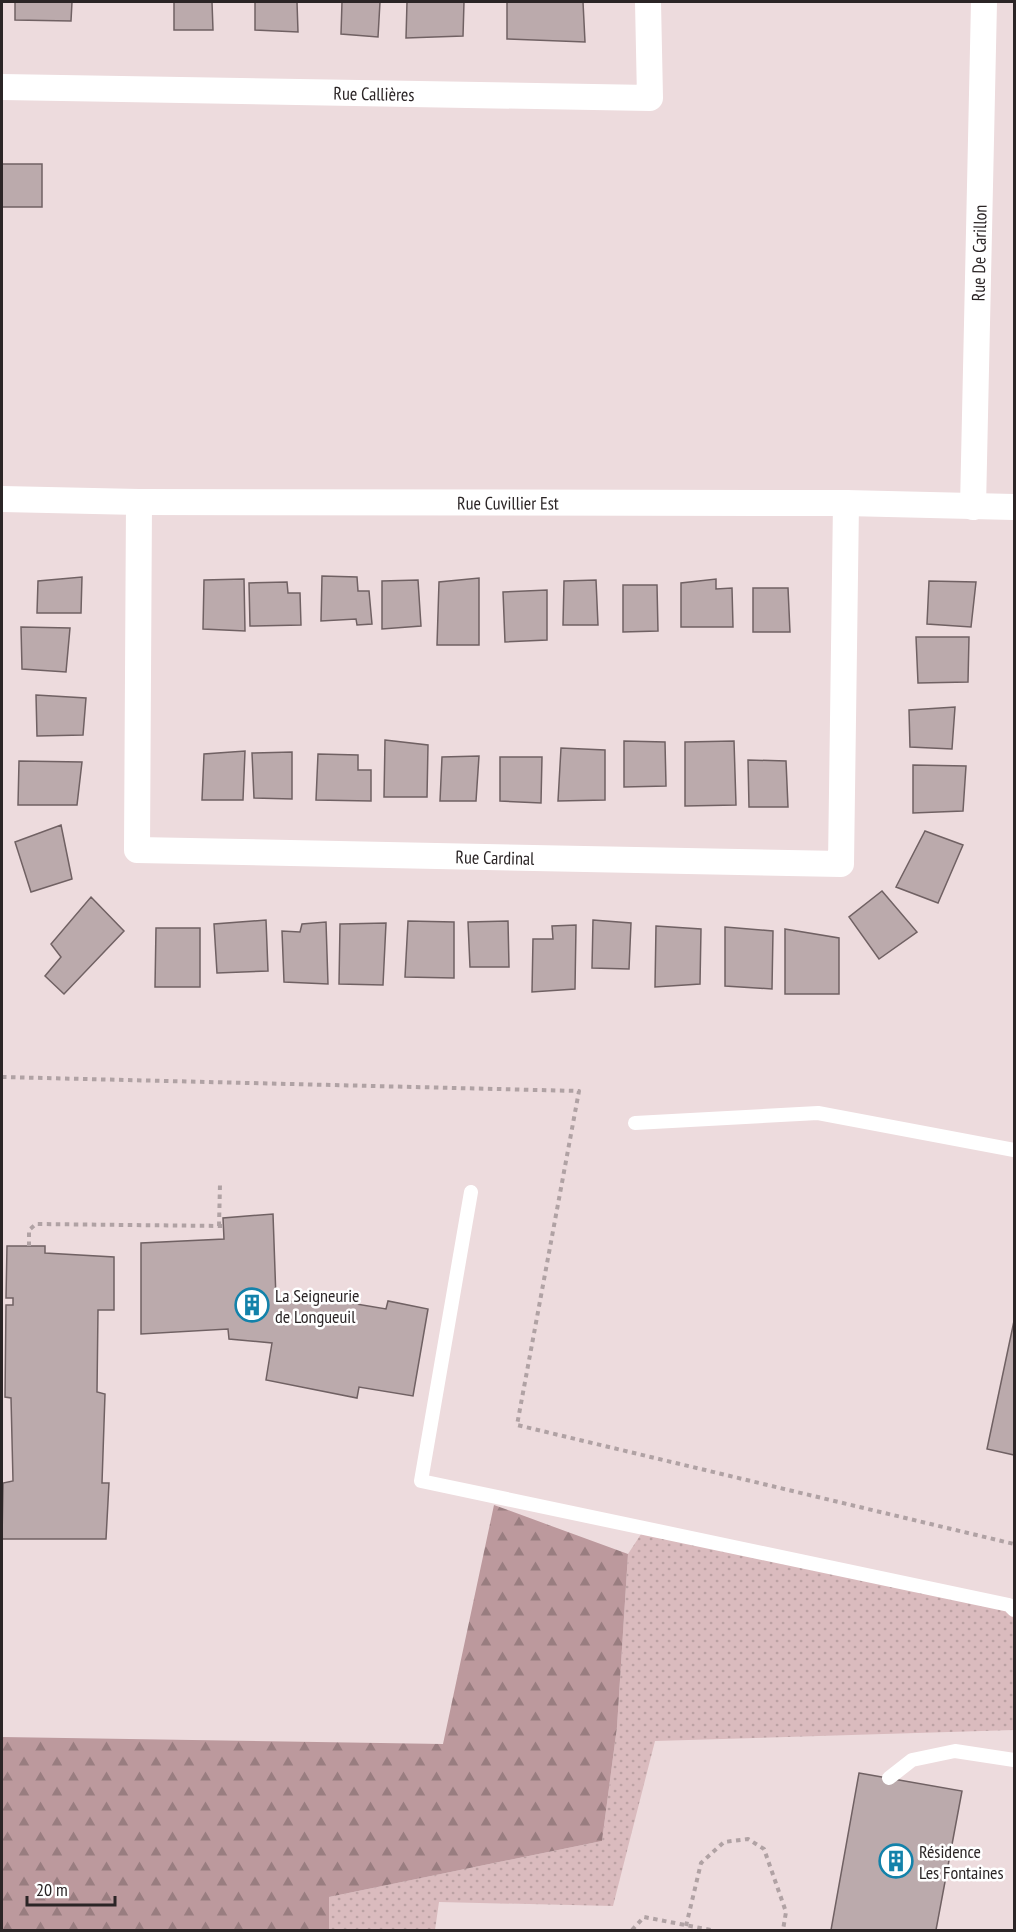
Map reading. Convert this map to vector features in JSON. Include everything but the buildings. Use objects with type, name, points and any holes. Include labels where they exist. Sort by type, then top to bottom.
[{"type":"street","name":"Rue Callières","points":[[2,87],[650,98],[648,2]]},
{"type":"street","name":"Rue De Carillon","points":[[973,507],[984,2]]},
{"type":"street","name":"Rue Cuvillier Est","points":[[2,499],[138,502],[846,503],[1014,507]]},
{"type":"street","name":"Rue Cardinal","points":[[138,502],[137,850],[841,864],[846,503]]},
{"type":"lane","points":[[635,1123],[818,1113],[1014,1150]]},
{"type":"lane","points":[[471,1192],[421,1482],[997,1602],[1009,1605],[1014,1610]]},
{"type":"lane","points":[[889,1778],[912,1760],[955,1751],[1014,1760]]},
{"type":"path","points":[[2,1077],[579,1091],[517,1425],[1014,1544]]},
{"type":"path","points":[[29,1246],[30,1230],[36,1224],[221,1226],[220,1184]]},
{"type":"path","points":[[687,1926],[701,1863],[724,1842],[748,1839],[764,1849],[786,1912],[783,1930]]},
{"type":"path","points":[[632,1930],[644,1917],[711,1930]]},
{"type":"shaded area","points":[[645,1528],[1014,1610],[1014,1730],[655,1741],[613,1906],[439,1902],[435,1930],[329,1930],[329,1897],[602,1841],[617,1727],[628,1554]]},
{"type":"green space","points":[[494,1505],[628,1554],[617,1727],[602,1841],[329,1897],[329,1930],[2,1930],[2,1737],[443,1744]]},
{"type":"place","name":"La Seigneurie de Longueuil","points":[[252,1305]]},
{"type":"place","name":"Résidence Les Fontaines","points":[[896,1861]]}]
